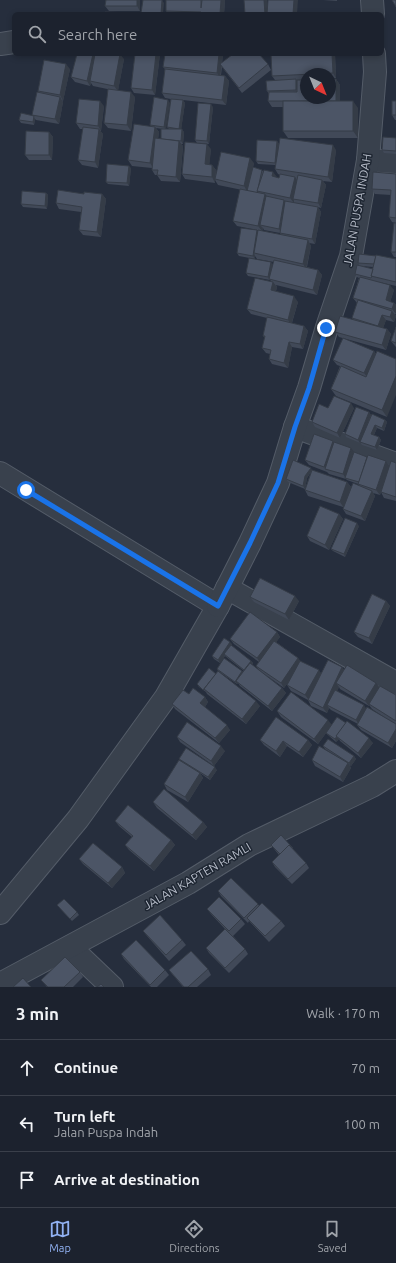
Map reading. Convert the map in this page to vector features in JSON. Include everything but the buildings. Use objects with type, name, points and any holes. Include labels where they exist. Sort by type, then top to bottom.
[{"type":"street","points":[[372,0],[373,12]]},
{"type":"street","points":[[0,44],[12,42]]},
{"type":"street","name":"JALAN PUSPA INDAH","points":[[0,913],[78,820],[166,697],[223,597],[278,483],[295,427],[309,388],[326,328],[351,256],[368,160],[375,72],[374,56]]},
{"type":"street","points":[[368,160],[396,162]]},
{"type":"street","points":[[295,427],[396,464]]},
{"type":"street","points":[[0,473],[223,597],[396,683]]},
{"type":"street","name":"JALAN KAPTEN RAMLI","points":[[0,984],[188,883],[249,845],[372,786],[396,771]]},
{"type":"street","points":[[70,947],[112,987]]},
{"type":"route","points":[[26,490],[218,606],[278,483],[295,427],[309,388],[326,328]]}]
